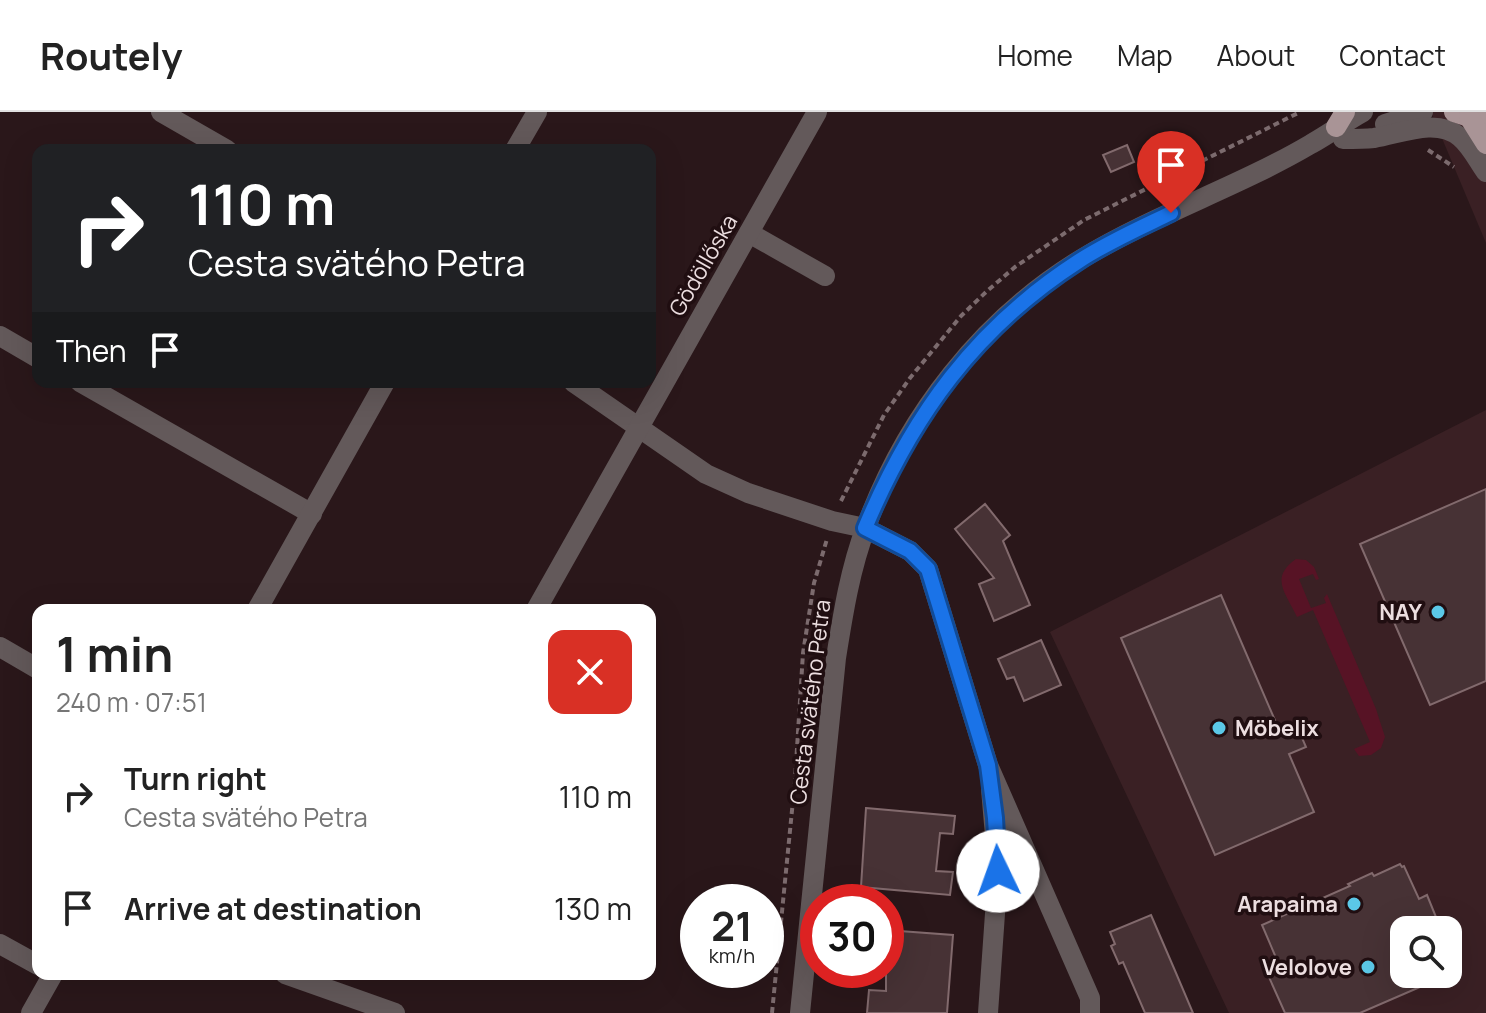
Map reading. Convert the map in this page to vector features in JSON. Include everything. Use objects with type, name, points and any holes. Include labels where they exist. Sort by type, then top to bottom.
[{"type":"main road","points":[[1470,116],[1486,144]]},
{"type":"street","points":[[161,112],[217,144]]},
{"type":"street","points":[[518,144],[537,112]]},
{"type":"street","name":"Gödöllőska","points":[[539,604],[817,112]]},
{"type":"street","points":[[1341,126],[1363,112]]},
{"type":"street","points":[[1341,126],[1423,112]]},
{"type":"street","points":[[1341,126],[1375,138],[1430,127],[1445,130],[1457,134],[1486,172]]},
{"type":"street","name":"Cesta svätého Petra","points":[[800,1013],[836,658],[849,585],[865,528],[895,462],[938,392],[963,360],[1021,303],[1050,280],[1115,240],[1312,144],[1341,126]]},
{"type":"street","points":[[749,233],[825,276]]},
{"type":"street","points":[[0,336],[32,355]]},
{"type":"street","points":[[91,388],[312,514]]},
{"type":"street","points":[[260,604],[382,388]]},
{"type":"street","points":[[582,388],[689,464],[724,483],[832,521],[865,528],[910,551],[928,569],[988,765],[1090,998],[1090,1013]]},
{"type":"street","points":[[0,647],[32,666]]},
{"type":"street","points":[[988,765],[998,871],[988,1013]]},
{"type":"street","points":[[0,944],[32,962]]},
{"type":"street","points":[[31,1013],[50,980]]},
{"type":"street","points":[[327,981],[395,1013]]},
{"type":"path","points":[[772,1013],[795,780],[803,653],[814,583],[832,521],[884,415],[936,345],[986,292],[1025,260],[1084,220],[1300,112]]},
{"type":"path","points":[[1417,149],[1426,149],[1462,173]]},
{"type":"shaded area","points":[[1431,112],[1486,112],[1486,243]]},
{"type":"shaded area","points":[[1486,410],[1486,1013],[1229,1013],[1050,632]]},
{"type":"shaded area","points":[[1296,559],[1306,560],[1314,567],[1319,579],[1316,580],[1313,574],[1299,579],[1311,608],[1326,603],[1324,598],[1327,594],[1376,709],[1385,737],[1381,748],[1371,755],[1359,756],[1354,749],[1370,742],[1313,610],[1297,617],[1282,586],[1283,573]]},
{"type":"building","points":[[1127,145],[1134,162],[1111,172],[1103,155]]},
{"type":"building","name":"NAY","points":[[1486,489],[1486,681],[1430,705],[1360,544]]},
{"type":"building","points":[[985,504],[1010,535],[1003,541],[1030,605],[994,621],[979,584],[994,578],[955,529]]},
{"type":"building","name":"Möbelix","points":[[1221,595],[1280,732],[1296,724],[1306,747],[1289,754],[1314,812],[1215,855],[1121,638]]},
{"type":"building","points":[[1041,640],[1061,685],[1024,701],[1014,677],[1007,679],[998,659]]},
{"type":"building","points":[[866,808],[955,816],[953,834],[940,833],[936,871],[953,872],[950,895],[904,891],[904,884],[861,884]]},
{"type":"building","points":[[1400,864],[1404,866],[1419,899],[1427,895],[1436,916],[1390,916],[1390,988],[1418,988],[1360,1013],[1285,1013],[1264,966],[1277,960],[1262,925],[1372,873],[1374,876]]},
{"type":"building","points":[[1151,915],[1193,1013],[1145,1013],[1123,962],[1119,964],[1111,946],[1115,944],[1110,932]]},
{"type":"building","points":[[904,931],[953,935],[947,1013],[867,1013],[869,990],[886,991],[886,988],[904,988]]},
{"type":"place","name":"NAY","points":[[1438,612]]},
{"type":"place","name":"Möbelix","points":[[1219,728]]},
{"type":"place","name":"Arapaima","points":[[1354,904]]},
{"type":"place","name":"Velolove","points":[[1368,967]]},
{"type":"route","points":[[998,871],[988,765],[928,569],[910,551],[865,528],[915,426],[963,360],[991,330],[1050,280],[1082,259],[1171,213]]}]
